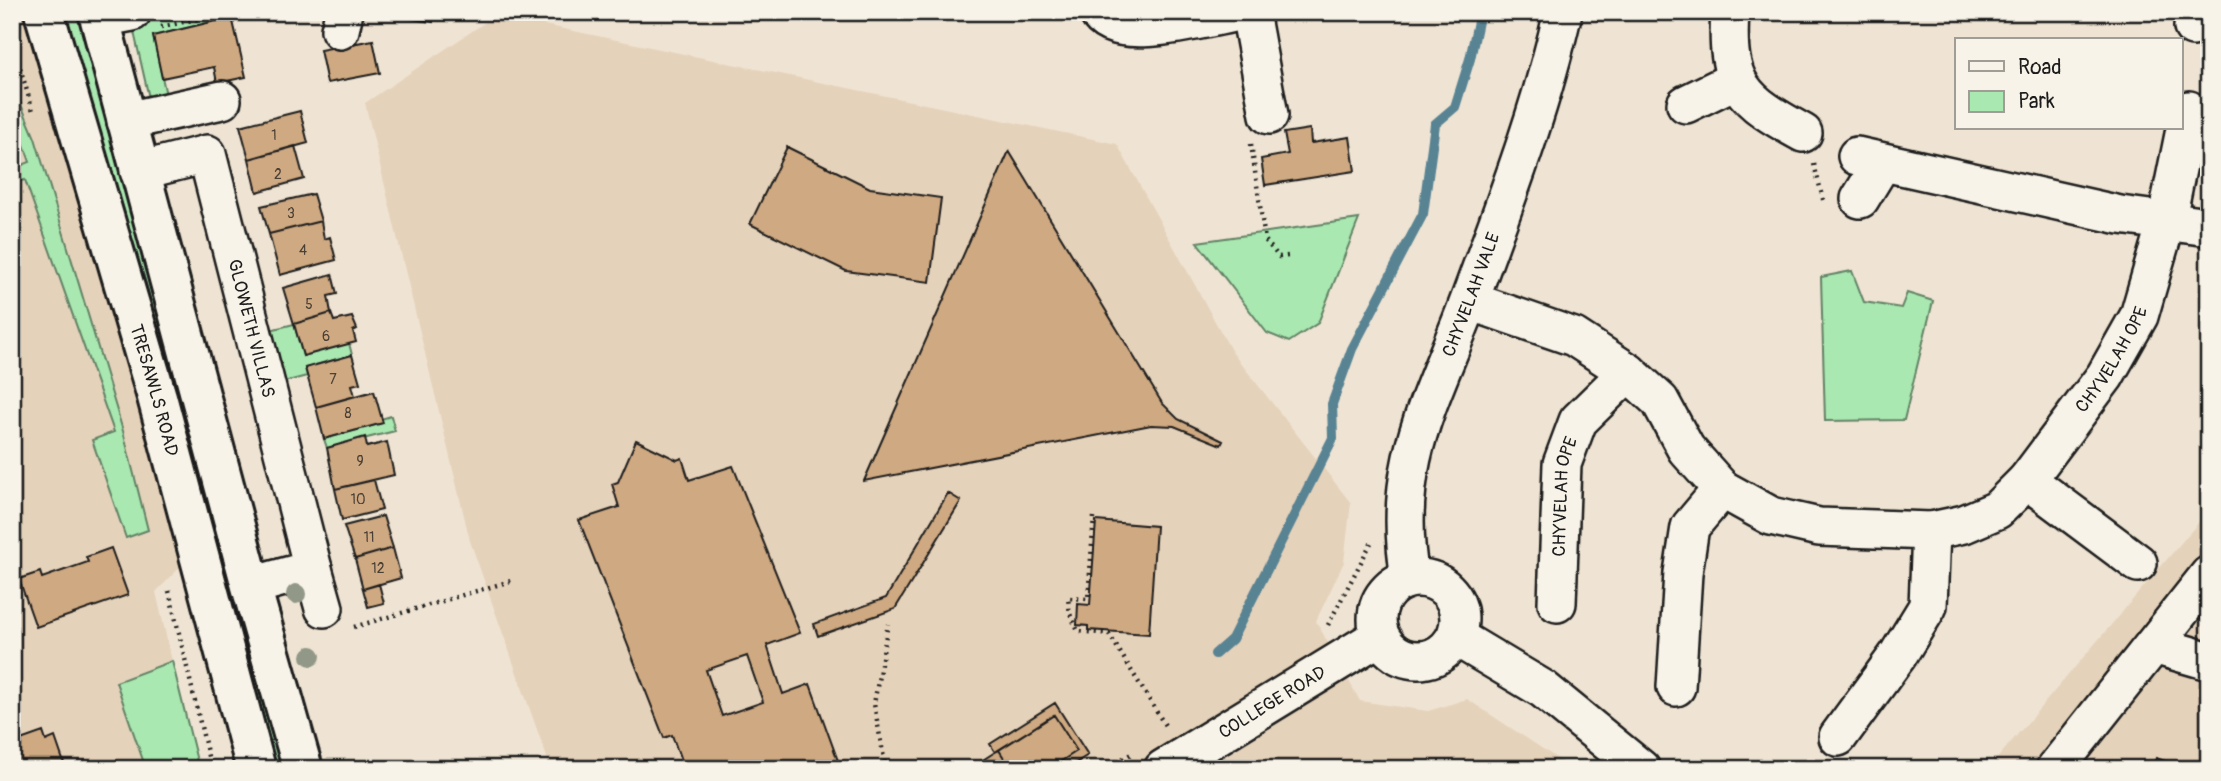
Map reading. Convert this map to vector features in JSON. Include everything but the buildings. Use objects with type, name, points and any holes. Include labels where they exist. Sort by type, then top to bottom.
[{"type":"highway","name":"TRESAWLS ROAD","points":[[44,12],[158,397],[256,769]]},
{"type":"highway","points":[[121,18],[127,121],[251,586],[303,769]]},
{"type":"street","points":[[1098,12],[1115,28],[1135,29],[1239,12]]},
{"type":"street","points":[[1250,12],[1269,115]]},
{"type":"street","name":"CHYVELAH VALE","points":[[1410,577],[1405,545],[1404,508],[1410,455],[1427,401],[1469,301],[1533,127],[1563,12]]},
{"type":"street","points":[[1730,12],[1727,48],[1735,80],[1761,110],[1803,133]]},
{"type":"street","points":[[1686,104],[1735,80]]},
{"type":"street","points":[[127,121],[222,100]]},
{"type":"street","name":"CHYVELAH OPE","points":[[1469,301],[1574,337],[1628,372],[1660,401],[1686,449],[1721,489],[1772,516],[1819,527],[1931,531],[1964,524],[1997,510],[2027,480],[2105,376],[2139,316],[2165,223],[2189,110]]},
{"type":"street","name":"GLOWETH VILLAS","points":[[139,170],[207,154],[313,569],[337,617]]},
{"type":"street","points":[[1860,199],[1870,159],[2165,223],[2209,227]]},
{"type":"street","name":"CHYVELAH OPE","points":[[1557,603],[1562,464],[1578,421],[1628,372]]},
{"type":"street","points":[[2027,480],[2138,563]]},
{"type":"street","points":[[1676,687],[1683,573],[1690,527],[1721,489]]},
{"type":"street","points":[[1838,737],[1898,655],[1928,606],[1931,531]]},
{"type":"street","points":[[251,586],[313,569]]},
{"type":"street","points":[[2055,769],[2209,575]]},
{"type":"street","points":[[1410,577],[1438,582],[1449,592],[1459,618],[1456,637],[1439,654],[1426,660],[1411,660],[1397,655],[1380,636],[1377,619],[1379,604],[1386,592],[1410,577]]},
{"type":"street","name":"COLLEGE ROAD","points":[[1152,753],[1380,636]]},
{"type":"street","points":[[1456,637],[1543,689],[1641,769]]},
{"type":"street","points":[[2154,645],[2209,662]]},
{"type":"path","points":[[121,18],[228,12]]},
{"type":"path","points":[[12,41],[35,118]]},
{"type":"path","points":[[1269,115],[1247,121],[1265,240],[1279,257],[1288,256]]},
{"type":"path","points":[[1094,517],[1088,599],[1068,598],[1070,614],[1078,631],[1109,634],[1168,730]]},
{"type":"path","points":[[1322,631],[1374,537]]},
{"type":"path","points":[[337,617],[514,580]]},
{"type":"path","points":[[167,583],[211,769]]},
{"type":"path","points":[[886,769],[874,704],[887,624]]},
{"type":"path","points":[[1104,769],[1152,753],[1168,730],[1179,724]]},
{"type":"shaded area","points":[[12,12],[44,12],[197,550],[156,592],[172,661],[116,682],[146,769],[12,769]]},
{"type":"shaded area","points":[[496,15],[1117,144],[1232,352],[1351,503],[1344,562],[1316,621],[1360,701],[1428,711],[1467,699],[1573,769],[551,769],[470,541],[365,103]]},
{"type":"shaded area","points":[[2204,516],[2209,518],[2209,769],[1988,769]]},
{"type":"green space","points":[[83,12],[289,769],[273,769],[206,503],[147,287],[64,15]]},
{"type":"green space","points":[[181,12],[231,12],[232,17],[153,36],[166,95],[149,98],[132,23]]},
{"type":"green space","points":[[12,83],[35,138],[123,431],[148,530],[126,538],[92,440],[114,432],[25,180],[12,183],[12,169],[30,162],[12,111]]},
{"type":"green space","points":[[1359,219],[1318,323],[1289,342],[1267,333],[1197,242]]},
{"type":"green space","points":[[1852,271],[1864,302],[1901,308],[1907,293],[1933,301],[1904,420],[1825,421],[1821,277]]},
{"type":"green space","points":[[294,324],[303,356],[349,343],[352,355],[305,368],[307,376],[280,383],[266,331]]},
{"type":"green space","points":[[391,416],[395,431],[327,448],[324,439],[382,423],[381,419]]},
{"type":"green space","points":[[172,661],[199,769],[146,769],[116,682]]},
{"type":"waterway","points":[[1215,654],[1232,639],[1333,438],[1332,404],[1352,349],[1423,214],[1435,124],[1455,107],[1470,59],[1480,12]]}]
